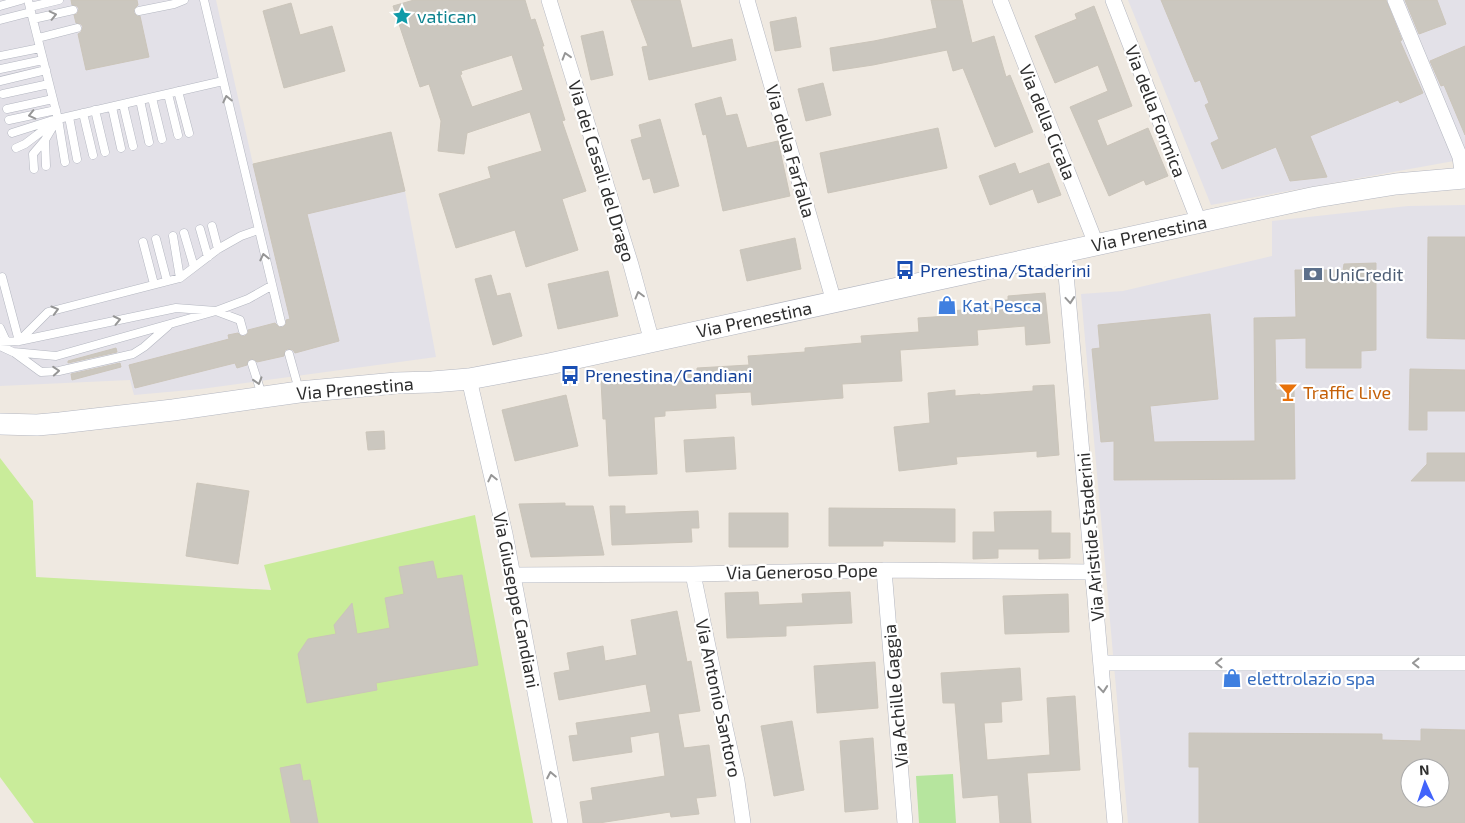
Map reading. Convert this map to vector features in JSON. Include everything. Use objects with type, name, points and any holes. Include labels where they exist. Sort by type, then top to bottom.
[{"type":"street","name":"Via dei Casali del Drago","points":[[549,0],[631,265],[652,342]]},
{"type":"street","name":"Via della Farfalla","points":[[747,0],[834,302]]},
{"type":"street","name":"Via della Cicala","points":[[1000,0],[1096,244]]},
{"type":"street","name":"Via della Formica","points":[[1113,0],[1199,222]]},
{"type":"street","points":[[1396,0],[1460,157],[1464,178]]},
{"type":"street","name":"Via Prenestina","points":[[0,434],[37,425],[299,392],[396,383],[469,379],[549,364],[1096,244],[1356,190],[1396,184],[1464,178]]},
{"type":"street","name":"Via Aristide Staderini","points":[[1064,252],[1115,823]]},
{"type":"street","name":"Via Giuseppe Candiani","points":[[469,379],[505,534],[560,823]]},
{"type":"street","name":"Via Prenestina","points":[[0,424],[37,425]]},
{"type":"street","name":"Via Generoso Pope","points":[[513,575],[884,570],[1092,572]]},
{"type":"street","name":"Via Achille Gaggia","points":[[884,570],[905,823]]},
{"type":"street","name":"Via Antonio Santoro","points":[[693,574],[720,709],[737,782],[743,823]]},
{"type":"street","points":[[1101,663],[1465,663]]},
{"type":"lane","points":[[0,6],[21,0]]},
{"type":"lane","points":[[0,20],[58,0]]},
{"type":"lane","points":[[139,12],[184,0]]},
{"type":"lane","points":[[204,0],[280,322]]},
{"type":"lane","points":[[30,10],[73,10]]},
{"type":"lane","points":[[30,10],[56,110],[64,162]]},
{"type":"lane","points":[[38,38],[77,28]]},
{"type":"lane","points":[[0,56],[40,48]]},
{"type":"lane","points":[[0,69],[43,60]]},
{"type":"lane","points":[[0,81],[46,70]]},
{"type":"lane","points":[[12,133],[58,119],[223,81]]},
{"type":"lane","points":[[3,94],[49,84]]},
{"type":"lane","points":[[178,91],[188,133]]},
{"type":"lane","points":[[168,94],[178,135]]},
{"type":"lane","points":[[7,109],[53,98]]},
{"type":"lane","points":[[152,98],[162,139]]},
{"type":"lane","points":[[140,100],[149,142]]},
{"type":"lane","points":[[123,104],[132,146]]},
{"type":"lane","points":[[112,107],[121,148]]},
{"type":"lane","points":[[9,120],[56,110]]},
{"type":"lane","points":[[95,110],[105,152]]},
{"type":"lane","points":[[83,113],[93,155]]},
{"type":"lane","points":[[69,117],[77,159]]},
{"type":"lane","points":[[34,169],[33,154],[45,140],[58,119]]},
{"type":"lane","points":[[16,148],[25,144],[58,119]]},
{"type":"lane","points":[[45,140],[46,166]]},
{"type":"lane","points":[[212,226],[218,249]]},
{"type":"lane","points":[[200,229],[208,256]]},
{"type":"lane","points":[[19,341],[48,312],[180,278],[218,249],[241,236],[258,230]]},
{"type":"lane","points":[[184,233],[194,267]]},
{"type":"lane","points":[[172,236],[180,278]]},
{"type":"lane","points":[[156,239],[167,281]]},
{"type":"lane","points":[[143,242],[154,284]]},
{"type":"lane","points":[[2,277],[19,341]]},
{"type":"lane","points":[[13,352],[56,356],[216,311],[248,299],[271,286]]},
{"type":"lane","points":[[2,343],[176,308],[216,311],[240,320],[243,331]]},
{"type":"lane","points":[[0,328],[2,343],[13,352],[41,372],[59,372],[133,354],[144,348],[170,324]]},
{"type":"lane","points":[[289,354],[299,392]]},
{"type":"lane","points":[[252,364],[263,398]]},
{"type":"shaded area","points":[[0,0],[216,0],[253,164],[391,132],[405,191],[436,357],[201,389],[134,395],[130,380],[0,386]]},
{"type":"shaded area","points":[[1128,0],[1465,0],[1465,159],[1211,205]]},
{"type":"shaded area","points":[[1465,205],[1465,823],[1128,823],[1081,294],[1123,291],[1272,256],[1272,221],[1408,206]]},
{"type":"green space","points":[[0,458],[33,501],[36,577],[271,590],[264,565],[475,515],[533,823],[34,823],[0,777]]},
{"type":"green space","points":[[953,774],[956,823],[919,823],[916,776]]},
{"type":"building","points":[[71,0],[137,0],[138,5],[134,9],[134,13],[140,16],[149,57],[86,70],[78,34],[83,27],[81,24],[76,23],[74,15],[77,14],[79,9],[77,6],[72,5]]},
{"type":"building","points":[[414,0],[525,0],[531,20],[535,19],[544,46],[542,46],[565,120],[562,121],[586,191],[562,199],[578,250],[526,267],[515,230],[456,248],[439,194],[491,178],[488,167],[542,151],[530,112],[467,133],[464,154],[438,151],[441,121],[429,84],[420,87],[393,6]],"holes":[[[512,55],[523,90],[472,107],[460,75],[462,74],[461,71]]]},
{"type":"building","points":[[631,0],[680,0],[692,48],[732,39],[736,60],[649,80],[642,47],[648,46]]},
{"type":"building","points":[[931,0],[962,0],[972,43],[994,36],[1006,77],[1010,75],[1033,132],[995,147],[963,68],[953,71],[947,50],[833,71],[830,48],[937,28]]},
{"type":"building","points":[[1161,0],[1386,0],[1402,40],[1400,41],[1423,93],[1400,103],[1398,100],[1310,136],[1327,177],[1290,181],[1276,147],[1222,169],[1211,143],[1219,139],[1205,105],[1209,103],[1200,80],[1195,82]]},
{"type":"building","points":[[1405,0],[1437,0],[1446,24],[1419,34]]},
{"type":"building","points":[[291,3],[300,35],[332,26],[345,71],[284,88],[263,11]]},
{"type":"building","points":[[1094,6],[1132,106],[1097,120],[1107,146],[1148,128],[1168,176],[1146,185],[1144,180],[1109,196],[1070,107],[1108,91],[1098,65],[1055,83],[1035,36],[1077,19],[1075,14]]},
{"type":"building","points":[[796,17],[801,47],[775,51],[770,22]]},
{"type":"building","points":[[603,31],[613,75],[591,80],[581,36]]},
{"type":"building","points":[[1465,46],[1465,135],[1444,85],[1441,86],[1430,61]]},
{"type":"building","points":[[823,83],[831,115],[806,121],[798,89]]},
{"type":"building","points":[[721,97],[726,116],[737,114],[747,148],[778,141],[790,196],[723,211],[706,134],[703,135],[695,104]]},
{"type":"building","points":[[660,119],[679,186],[654,193],[650,178],[643,180],[631,140],[642,137],[639,125]]},
{"type":"building","points":[[938,128],[947,168],[828,193],[820,153]]},
{"type":"building","points":[[391,132],[405,191],[307,214],[339,341],[295,353],[293,350],[288,349],[285,350],[284,356],[257,362],[251,359],[247,365],[237,368],[235,363],[135,388],[129,365],[229,339],[228,335],[238,333],[241,336],[245,336],[248,330],[275,323],[279,327],[283,327],[286,324],[286,320],[290,319],[253,164]]},
{"type":"building","points":[[1015,163],[1019,174],[1049,163],[1061,195],[1038,203],[1033,189],[990,205],[979,176]]},
{"type":"building","points":[[1428,237],[1465,237],[1465,339],[1427,338]]},
{"type":"building","points":[[795,238],[801,269],[747,281],[740,250]]},
{"type":"building","points":[[1376,263],[1376,350],[1361,351],[1361,368],[1306,368],[1306,338],[1275,339],[1276,390],[1294,390],[1295,479],[1114,480],[1114,441],[1101,442],[1092,349],[1100,348],[1098,325],[1210,314],[1218,399],[1150,406],[1154,442],[1255,441],[1254,318],[1296,317],[1295,270],[1343,270],[1344,264]]},
{"type":"building","points":[[608,271],[618,316],[558,329],[548,284]]},
{"type":"building","points":[[491,275],[497,296],[510,293],[522,336],[493,345],[475,279]]},
{"type":"building","points":[[1045,293],[1050,343],[1026,345],[1025,326],[977,330],[978,345],[900,350],[902,381],[842,384],[843,398],[752,405],[751,392],[715,394],[716,408],[665,411],[665,416],[654,417],[657,474],[609,476],[606,419],[603,419],[601,381],[681,377],[681,374],[697,374],[697,368],[749,365],[748,356],[805,352],[805,348],[862,343],[861,336],[919,332],[918,318],[948,316],[948,311],[995,308],[994,301],[1008,300],[1008,296]]},
{"type":"building","points":[[116,348],[117,352],[68,363],[68,361]]},
{"type":"building","points":[[120,363],[121,367],[72,380],[71,374]]},
{"type":"building","points":[[1410,369],[1465,370],[1465,411],[1427,411],[1427,430],[1409,430]]},
{"type":"building","points":[[1054,385],[1059,455],[1037,457],[1037,451],[956,457],[957,464],[899,471],[894,427],[930,423],[928,393],[955,390],[955,396],[980,395],[1033,391],[1033,386]]},
{"type":"building","points":[[566,395],[578,446],[515,461],[502,410]]},
{"type":"building","points":[[384,431],[385,449],[368,450],[366,432]]},
{"type":"building","points":[[734,437],[736,469],[686,472],[684,440]]},
{"type":"building","points":[[1427,453],[1465,453],[1465,481],[1411,481],[1427,464]]},
{"type":"building","points":[[197,483],[249,491],[238,564],[186,556]]},
{"type":"building","points":[[565,503],[565,506],[593,506],[604,555],[531,557],[519,504]]},
{"type":"building","points":[[610,506],[625,506],[625,514],[698,511],[699,528],[691,528],[692,542],[612,545]]},
{"type":"building","points":[[829,508],[955,509],[955,542],[883,541],[883,546],[829,546]]},
{"type":"building","points":[[1051,511],[1051,533],[1070,533],[1070,558],[1039,559],[1039,549],[998,549],[998,558],[973,559],[973,532],[995,532],[994,512]]},
{"type":"building","points":[[729,513],[788,513],[788,547],[729,547]]},
{"type":"building","points":[[433,561],[437,579],[462,575],[478,665],[376,683],[377,690],[307,703],[298,654],[308,639],[336,634],[334,625],[352,603],[357,634],[390,628],[385,598],[404,594],[399,567]]},
{"type":"building","points":[[758,592],[759,605],[803,603],[802,594],[850,592],[852,623],[786,626],[786,636],[727,638],[725,593]]},
{"type":"building","points":[[1068,594],[1069,632],[1005,634],[1003,596]]},
{"type":"building","points":[[677,611],[687,662],[691,661],[700,711],[678,714],[684,748],[709,745],[716,796],[696,798],[699,814],[671,817],[670,812],[599,823],[583,823],[580,802],[593,800],[591,788],[665,776],[659,732],[630,737],[632,752],[573,761],[569,736],[578,735],[576,723],[651,712],[646,684],[559,700],[554,673],[570,670],[567,653],[603,646],[605,661],[637,655],[631,620]]},
{"type":"building","points":[[875,662],[878,708],[817,713],[814,666]]},
{"type":"building","points":[[1020,668],[1022,700],[1001,702],[1002,722],[984,723],[987,760],[1050,755],[1047,698],[1075,696],[1080,770],[1027,773],[1031,823],[1000,823],[998,795],[963,798],[955,703],[943,703],[941,673]]},
{"type":"building","points":[[792,721],[804,790],[774,796],[761,726]]},
{"type":"building","points":[[1421,729],[1465,730],[1465,823],[1199,823],[1199,767],[1189,767],[1189,733],[1382,734],[1382,740],[1421,741]]},
{"type":"building","points":[[873,738],[878,809],[845,812],[840,741]]},
{"type":"building","points":[[300,764],[303,781],[310,780],[318,823],[291,823],[280,768]]},
{"type":"place","name":"vatican","points":[[402,16]]},
{"type":"place","name":"Prenestina/Staderini","points":[[905,270]]},
{"type":"place","name":"UniCredit","points":[[1313,274]]},
{"type":"place","name":"Kat Pesca","points":[[947,305]]},
{"type":"place","name":"Prenestina/Candiani","points":[[570,375]]},
{"type":"place","name":"Traffic Live","points":[[1288,392]]},
{"type":"place","name":"elettrolazio spa","points":[[1232,678]]}]
